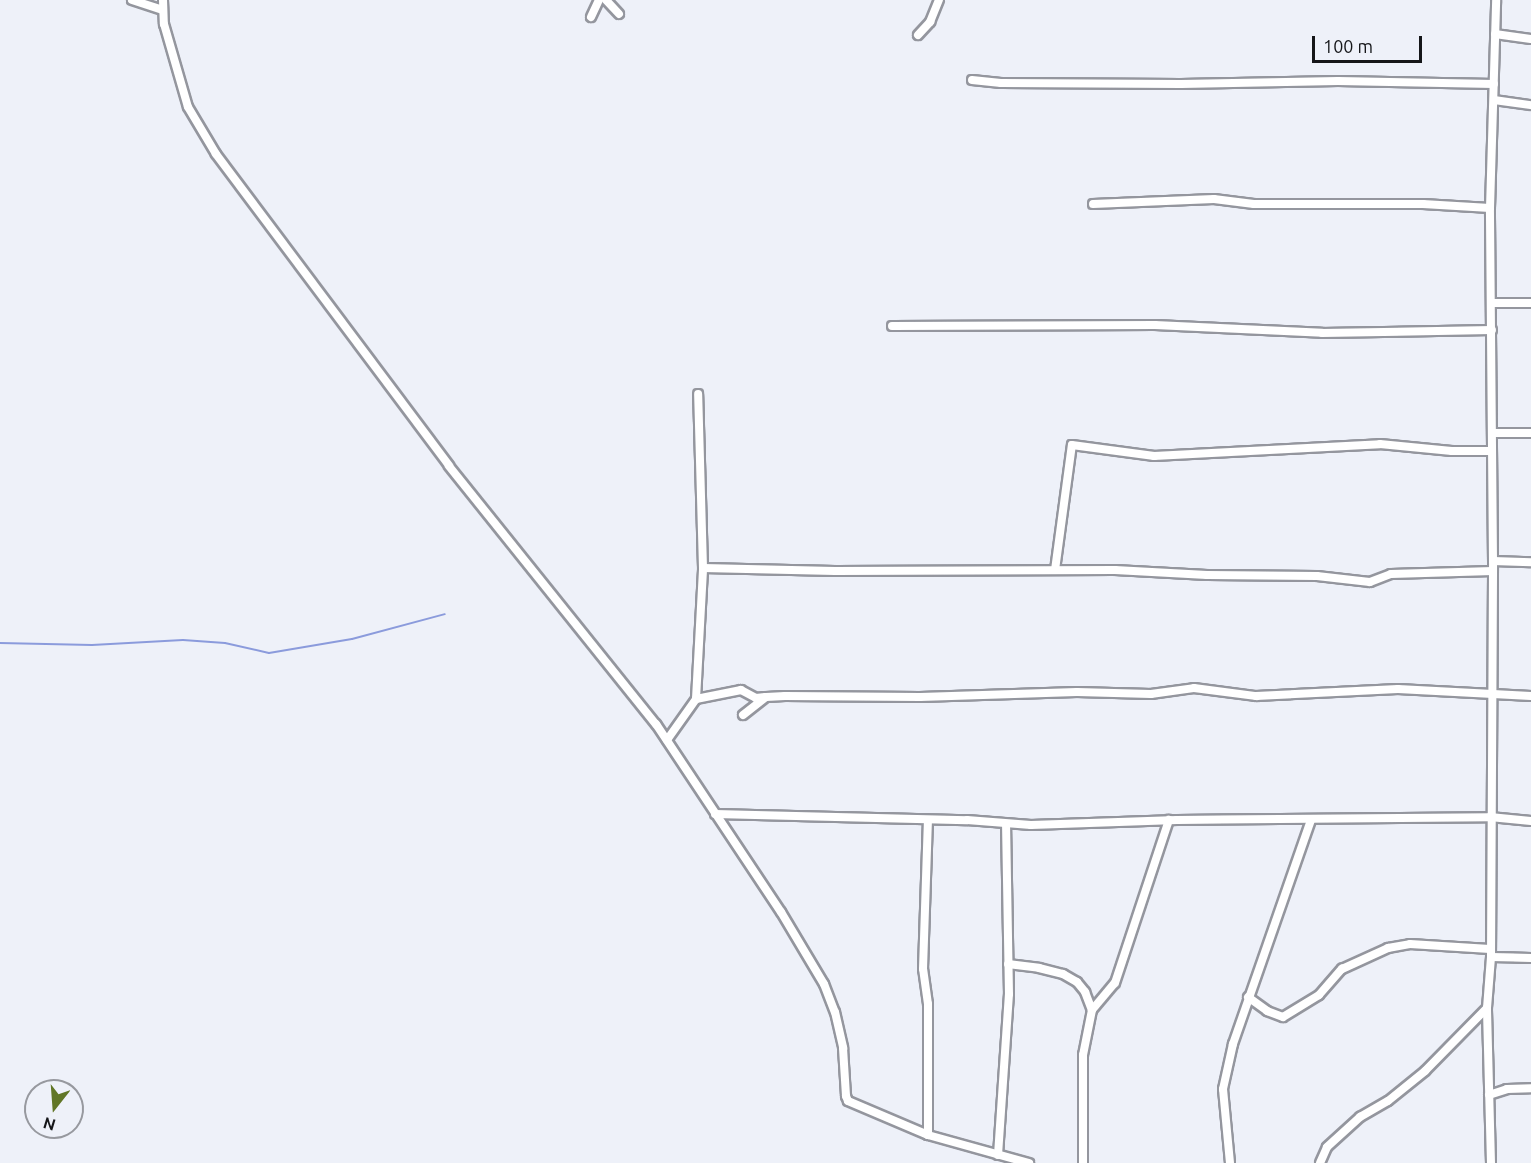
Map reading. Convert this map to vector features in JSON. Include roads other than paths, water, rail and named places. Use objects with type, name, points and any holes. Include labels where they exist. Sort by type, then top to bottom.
[{"type":"street","points":[[132,0],[162,10]]},
{"type":"street","points":[[163,0],[164,24],[188,108],[216,154],[449,466],[667,740],[781,912],[824,984],[835,1012],[843,1048],[848,1101],[927,1135],[1029,1163]]},
{"type":"street","points":[[591,17],[599,0]]},
{"type":"street","points":[[606,0],[619,14]]},
{"type":"street","points":[[918,35],[930,22],[939,0]]},
{"type":"street","points":[[1491,1163],[1487,1008],[1490,953],[1493,571],[1490,208],[1496,0]]},
{"type":"street","points":[[1495,34],[1531,39]]},
{"type":"street","points":[[972,80],[1073,83],[1338,81],[1494,84]]},
{"type":"street","points":[[1494,100],[1531,105]]},
{"type":"street","points":[[1093,204],[1214,199],[1254,204],[1423,204],[1490,208]]},
{"type":"street","points":[[1492,303],[1531,303]]},
{"type":"street","points":[[892,326],[1155,325],[1322,333],[1492,330]]},
{"type":"street","points":[[667,740],[696,699],[703,568],[698,394]]},
{"type":"street","points":[[1493,433],[1531,433]]},
{"type":"street","points":[[1055,570],[1072,445],[1154,456],[1380,444],[1452,451],[1492,451]]},
{"type":"street","points":[[1493,561],[1531,562]]},
{"type":"street","points":[[703,568],[1055,570],[1317,576],[1370,582],[1391,574],[1493,571]]},
{"type":"street","points":[[696,699],[741,690],[756,698],[920,697],[1077,692],[1151,694],[1194,688],[1256,696],[1398,689],[1491,696],[1531,696]]},
{"type":"street","points":[[743,715],[766,697]]},
{"type":"street","points":[[715,814],[928,820],[1006,825],[1169,820],[1490,818],[1531,821]]},
{"type":"street","points":[[927,1135],[928,1004],[923,969],[928,820]]},
{"type":"street","points":[[1083,1163],[1083,1055],[1092,1010],[1115,983],[1169,820]]},
{"type":"street","points":[[1230,1163],[1223,1089],[1233,1044],[1311,820]]},
{"type":"street","points":[[998,1155],[1009,994],[1006,825]]},
{"type":"street","points":[[1248,997],[1267,1011],[1283,1017],[1319,995],[1342,969],[1388,948],[1410,944],[1531,958]]},
{"type":"street","points":[[1008,964],[1063,974],[1077,982],[1085,992],[1092,1010]]},
{"type":"street","points":[[1320,1163],[1327,1147],[1360,1117],[1388,1101],[1425,1071],[1487,1008]]},
{"type":"street","points":[[1489,1095],[1507,1089],[1531,1088]]},
{"type":"waterway","points":[[0,643],[92,645],[183,640],[225,643],[269,653],[352,639],[445,614]]}]
